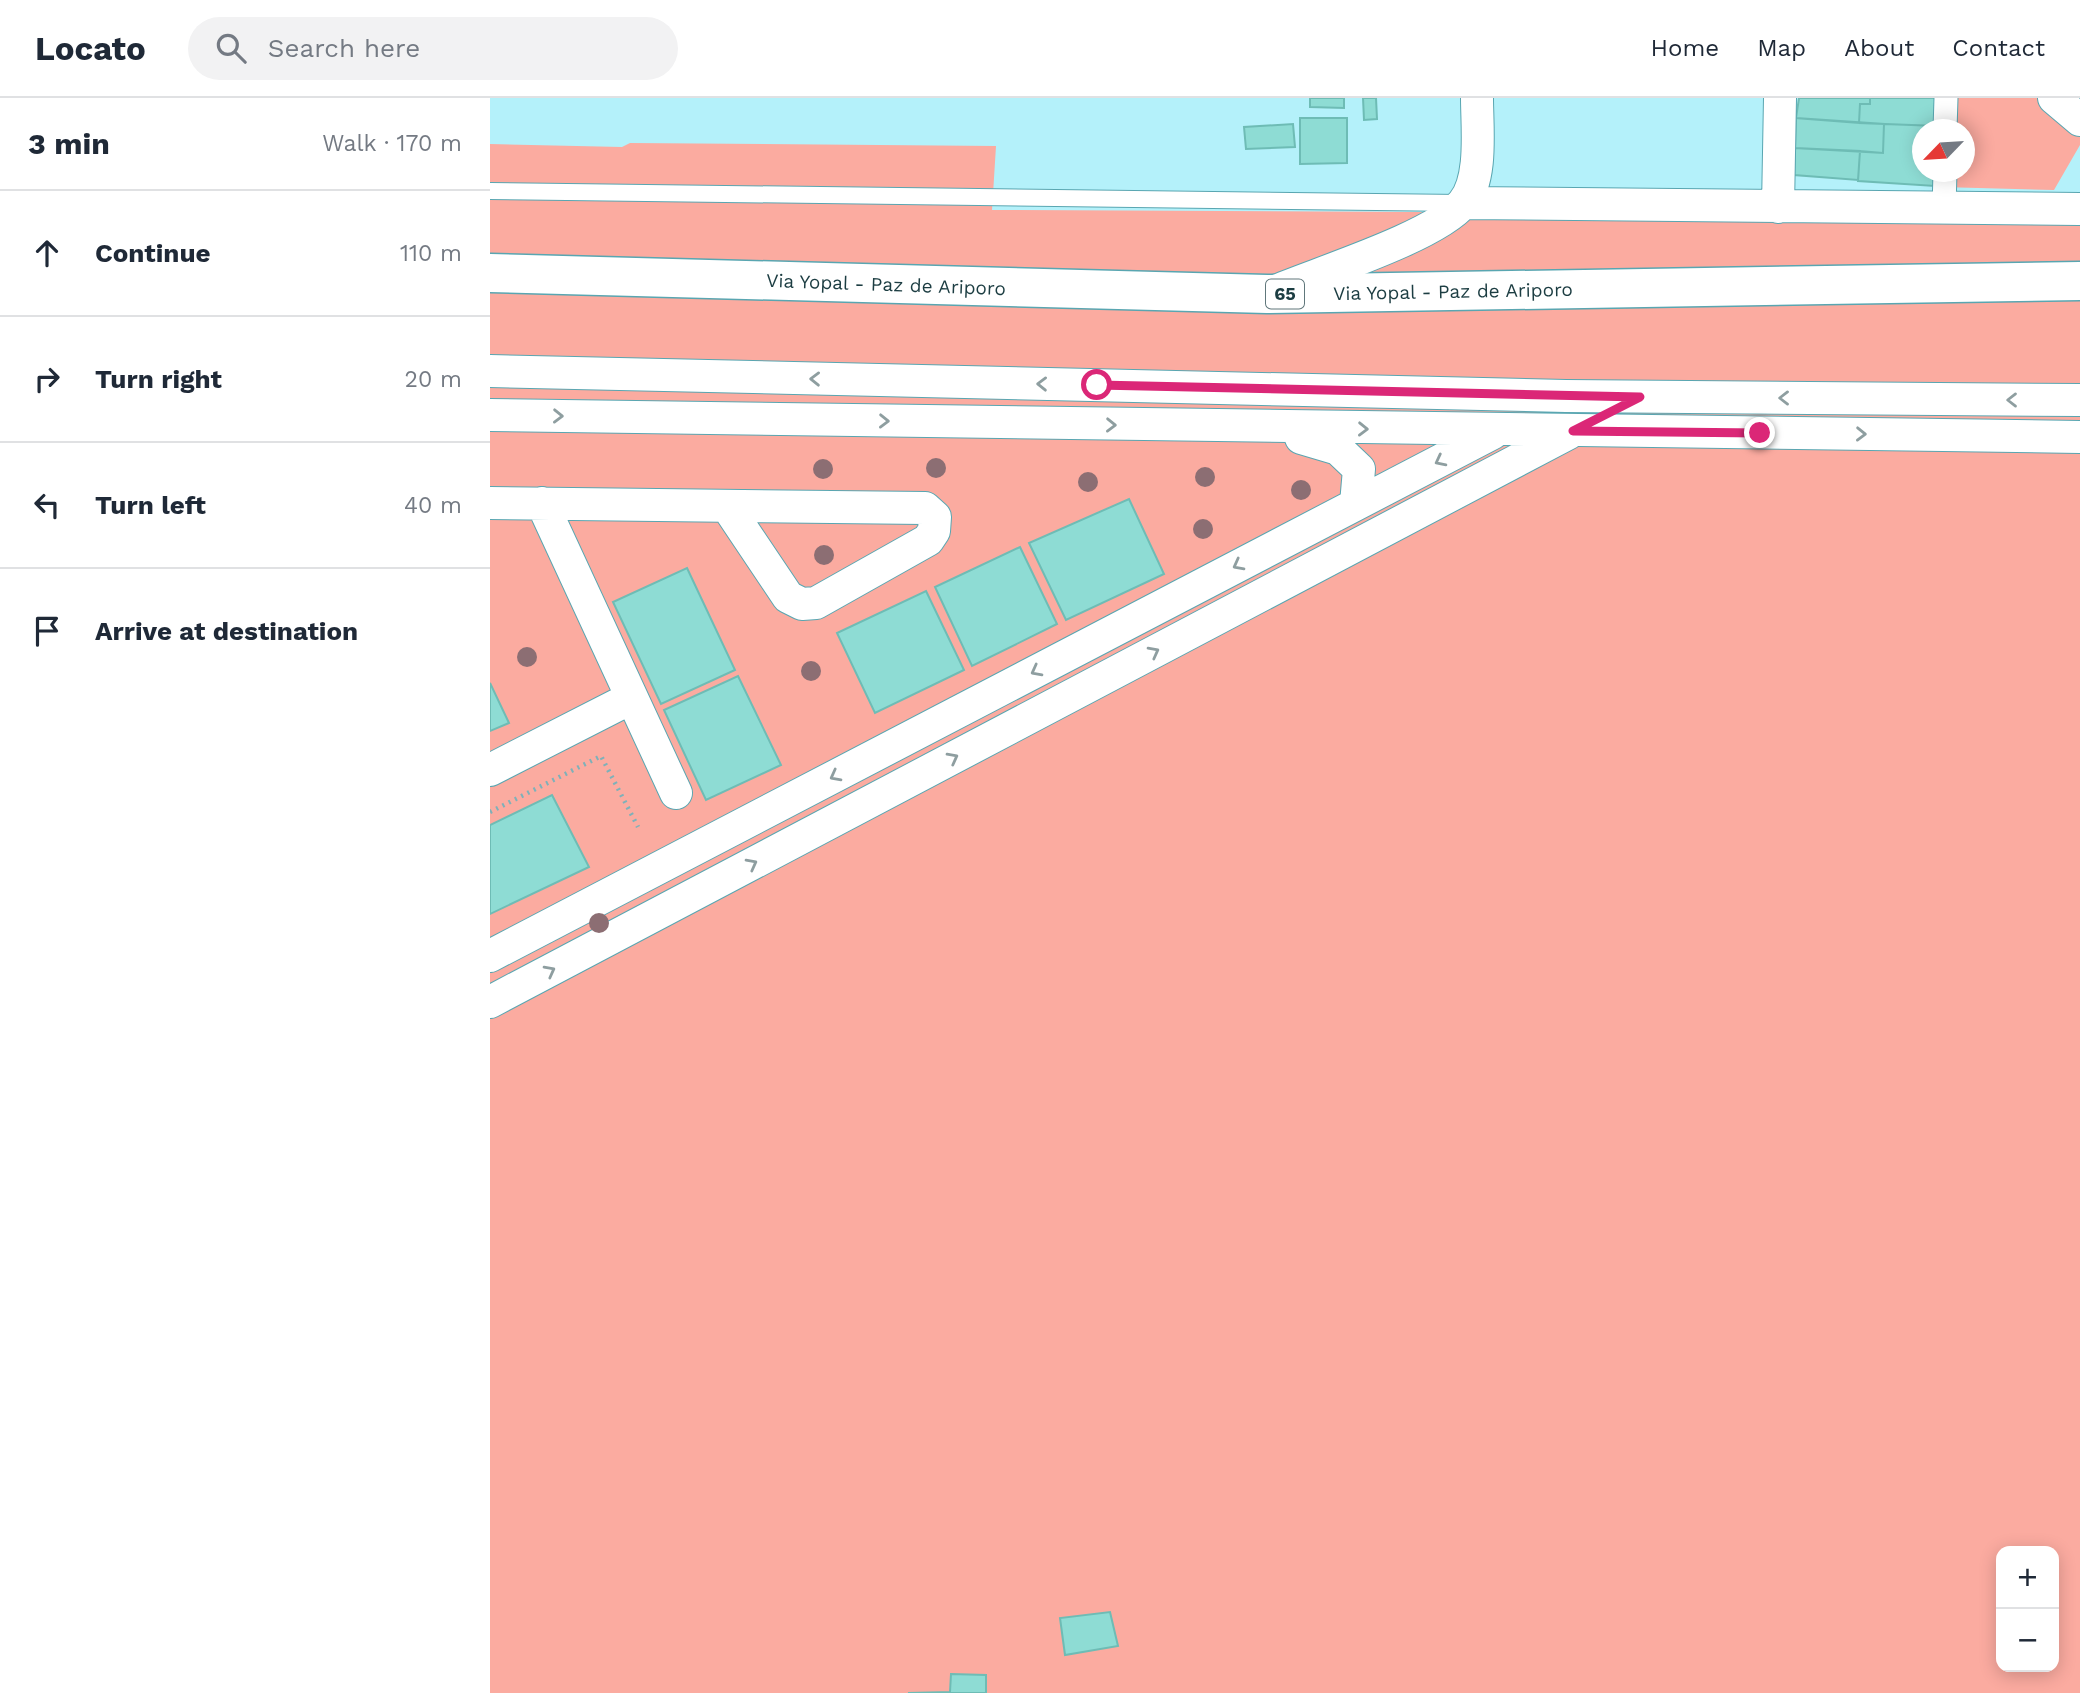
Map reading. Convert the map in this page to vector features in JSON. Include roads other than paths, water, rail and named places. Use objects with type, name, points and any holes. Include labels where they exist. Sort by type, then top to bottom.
[{"type":"main road","name":"Via Yopal - Paz de Ariporo","points":[[490,272],[1267,294],[2080,281]]},
{"type":"street","points":[[1267,294],[1431,229],[1464,203],[1476,168],[1477,98]]},
{"type":"street","points":[[1778,207],[1780,98]]},
{"type":"street","points":[[1945,119],[1946,98]]},
{"type":"street","points":[[2054,98],[2080,120]]},
{"type":"street","points":[[1944,208],[1945,182]]},
{"type":"street","points":[[1464,203],[2080,209]]},
{"type":"street","points":[[490,371],[1566,396],[2080,400]]},
{"type":"street","points":[[490,956],[1566,396]]},
{"type":"street","points":[[490,1002],[1640,397]]},
{"type":"street","points":[[490,415],[1263,428],[2080,437]]},
{"type":"street","points":[[1263,428],[1338,449],[1359,469],[1356,504]]},
{"type":"street","points":[[490,503],[925,508],[935,517],[934,531],[928,540],[816,603],[802,604],[788,597],[727,506]]},
{"type":"street","points":[[542,503],[676,793]]},
{"type":"street","points":[[490,770],[631,698]]},
{"type":"lane","points":[[490,191],[1464,203]]}]
